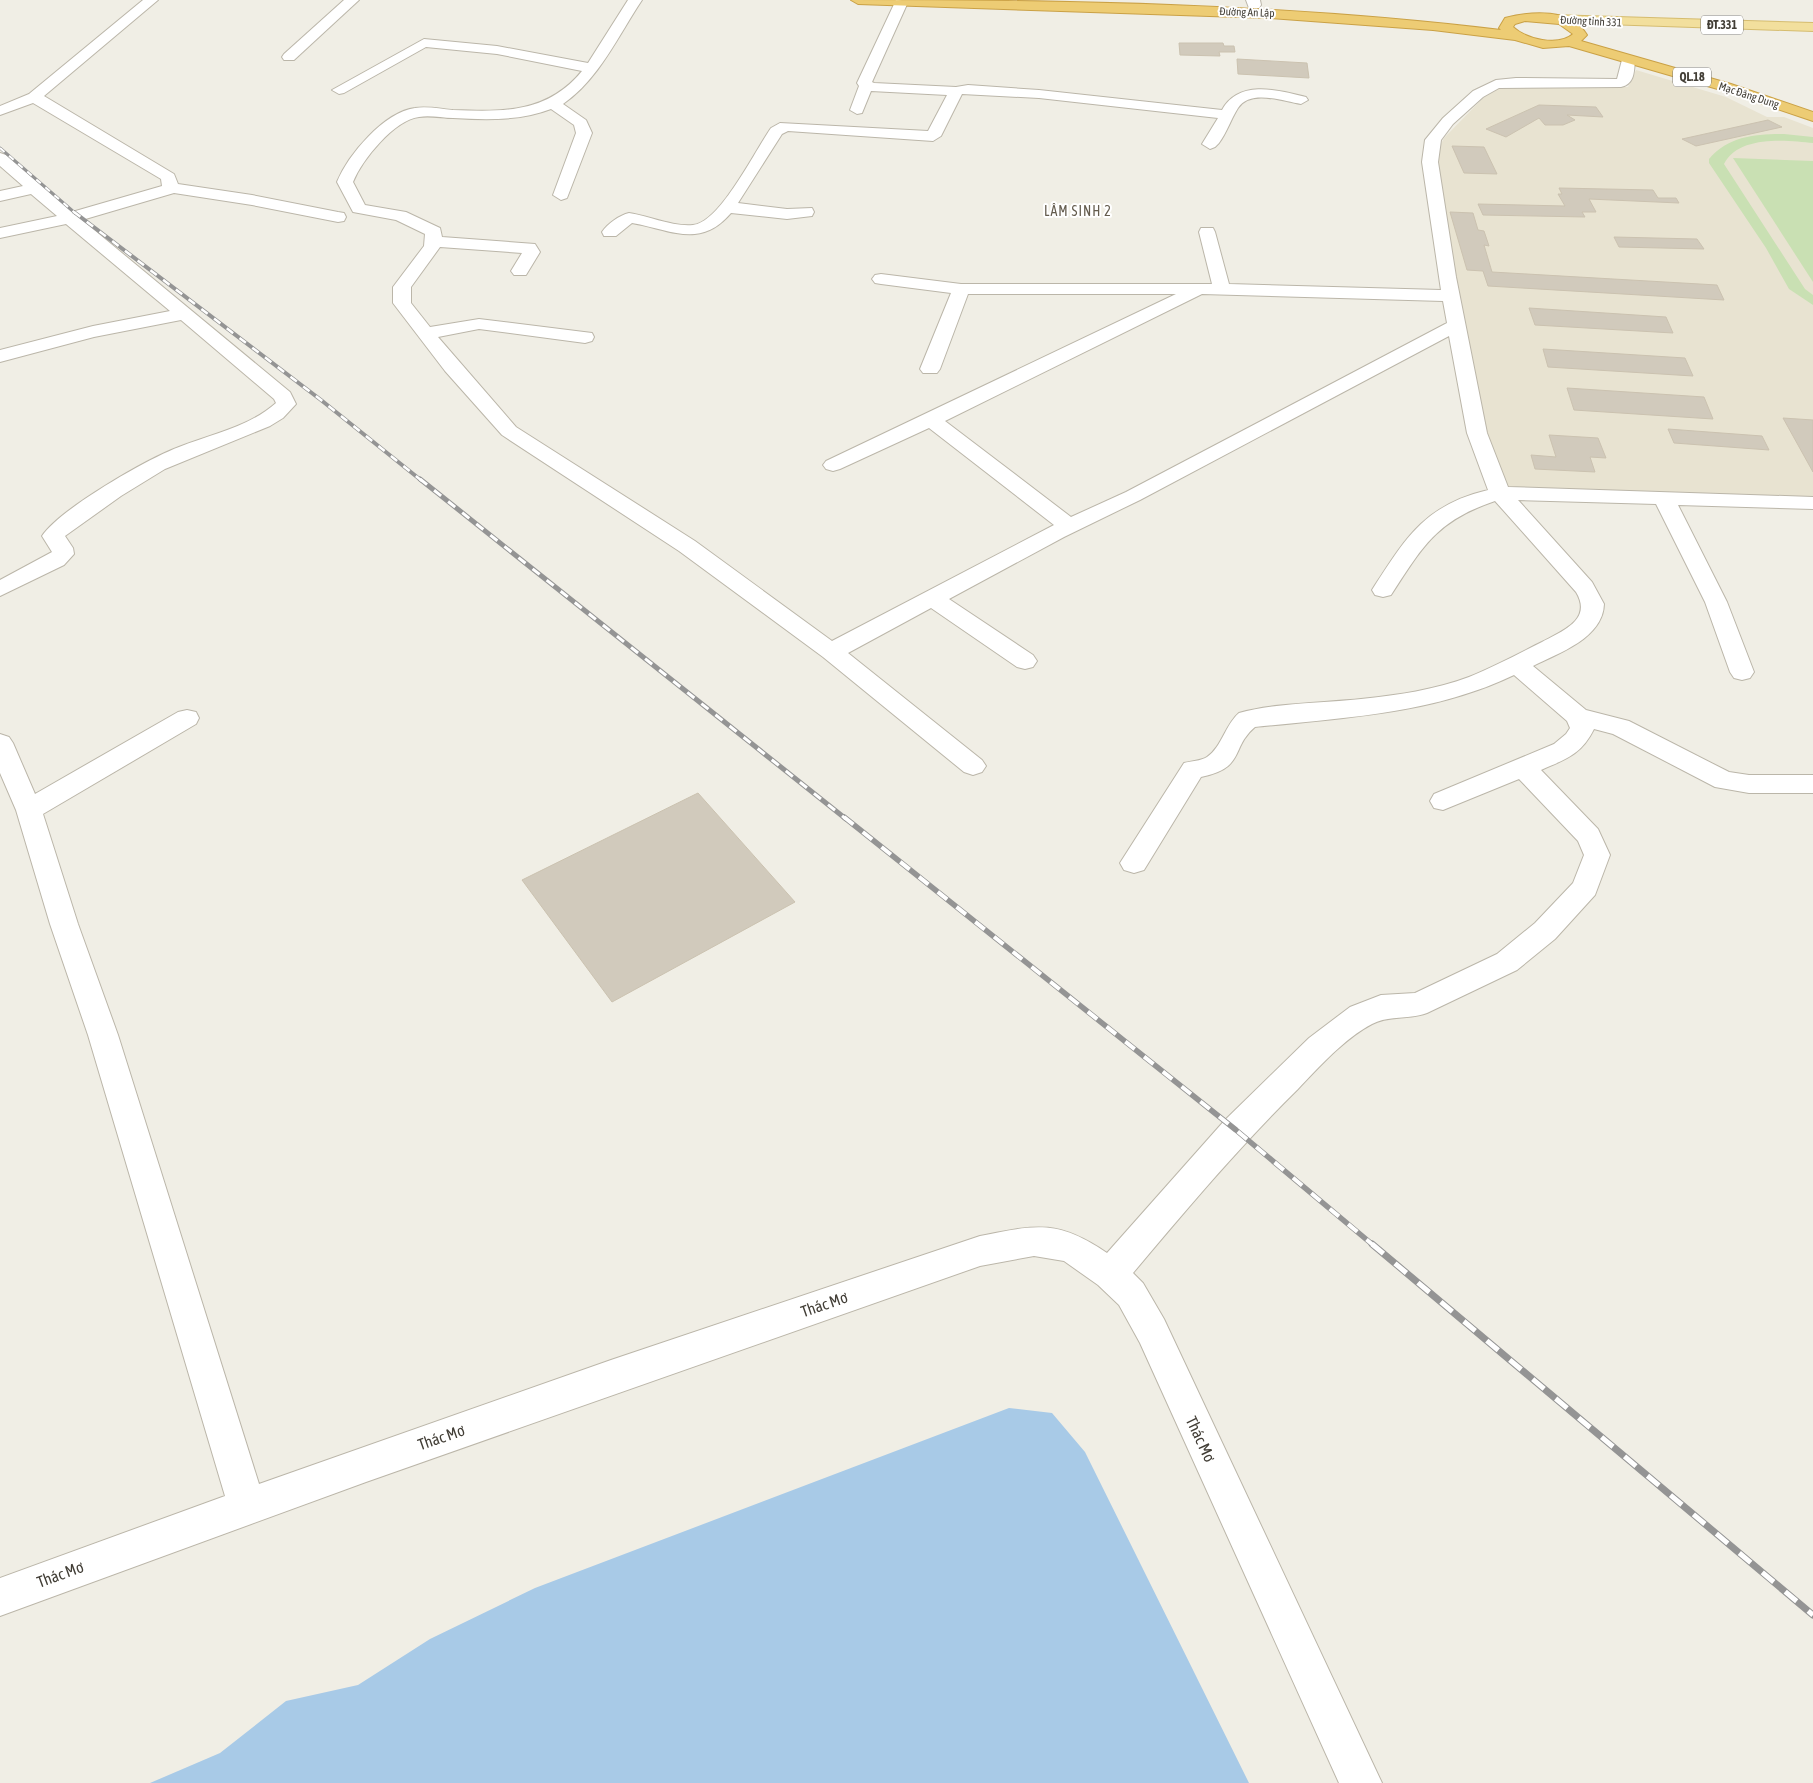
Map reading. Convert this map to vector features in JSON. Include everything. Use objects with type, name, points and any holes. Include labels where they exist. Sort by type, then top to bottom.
[{"type":"highway","name":"Đường An Lập","points":[[858,0],[1328,16],[1416,23],[1515,36]]},
{"type":"highway","name":"Đường An Lập","points":[[1117,0],[1254,2],[1478,18]]},
{"type":"highway","name":"QL.18","points":[[1498,18],[1552,19],[1570,24],[1576,36],[1542,43],[1515,36]]},
{"type":"highway","points":[[1515,36],[1506,28],[1507,24],[1517,18]]},
{"type":"highway","name":"Mạc Đăng Dung","points":[[1576,36],[1628,59],[1726,87],[1813,117]]},
{"type":"highway","name":"Mạc Đăng Dung","points":[[1576,36],[1764,90],[1813,107]]},
{"type":"main road","name":"Đường tỉnh 331","points":[[1552,19],[1813,27]]},
{"type":"main road","name":"Đường tỉnh 331","points":[[1576,36],[1630,22]]},
{"type":"street","points":[[0,111],[34,97],[151,0]]},
{"type":"street","points":[[289,57],[352,0]]},
{"type":"street","points":[[635,0],[590,68],[571,92],[552,103],[509,115],[416,112],[399,120],[371,142],[345,182],[359,209],[410,220],[434,232],[432,246],[402,287],[400,295],[402,303],[509,431],[687,546],[831,652],[973,766]]},
{"type":"street","points":[[857,110],[866,86],[864,84],[901,2]]},
{"type":"street","points":[[338,90],[424,44],[497,50],[590,68]]},
{"type":"street","points":[[1134,863],[1193,769],[1215,764],[1227,751],[1235,732],[1248,719],[1368,705],[1441,693],[1517,665],[1566,639],[1583,627],[1593,614],[1593,602],[1584,588],[1500,493],[1477,433],[1456,325],[1430,162],[1433,140],[1448,121],[1478,94],[1505,82],[1621,83],[1626,78],[1628,59]]},
{"type":"street","points":[[866,86],[956,91],[968,89],[1091,106],[1228,115]]},
{"type":"street","points":[[610,232],[629,218],[698,230],[710,224],[744,185],[779,128],[785,126],[933,136],[956,91]]},
{"type":"street","points":[[1210,144],[1221,131],[1232,105],[1244,95],[1259,94],[1301,100]]},
{"type":"street","points":[[34,97],[168,177],[171,188]]},
{"type":"street","points":[[552,103],[581,123],[584,133],[561,195]]},
{"type":"street","points":[[0,158],[69,218],[283,396],[286,404],[280,410],[253,426],[197,446],[128,483],[57,531],[53,536],[54,540],[62,548],[63,554],[56,560],[0,589]]},
{"type":"street","points":[[0,196],[35,188]]},
{"type":"street","points":[[0,232],[69,218],[140,200],[171,188],[252,200],[338,217]]},
{"type":"street","points":[[726,206],[787,214],[806,212]]},
{"type":"street","points":[[1208,232],[1222,289]]},
{"type":"street","points":[[432,241],[530,248],[531,252],[520,271]]},
{"type":"street","points":[[881,279],[961,289],[1222,289],[1451,296]]},
{"type":"street","points":[[930,369],[961,289]]},
{"type":"street","points":[[833,465],[931,420],[1200,289]]},
{"type":"street","points":[[0,356],[94,332],[184,314]]},
{"type":"street","points":[[426,332],[479,324],[586,338]]},
{"type":"street","points":[[831,652],[1070,526],[1133,496],[1456,325]]},
{"type":"street","points":[[931,420],[1070,526]]},
{"type":"street","points":[[1383,590],[1413,543],[1427,530],[1462,505],[1483,496],[1500,493],[1813,504]]},
{"type":"street","points":[[1664,499],[1716,602],[1742,672]]},
{"type":"street","points":[[932,598],[1025,661]]},
{"type":"street","points":[[1517,665],[1578,717],[1620,727],[1724,780],[1749,784],[1813,784]]},
{"type":"street","points":[[1443,801],[1563,750],[1576,740],[1582,728],[1578,717]]},
{"type":"street","points":[[29,810],[186,718]]},
{"type":"street","points":[[0,743],[29,810],[64,924],[104,1035],[248,1505]]},
{"type":"street","points":[[1110,1274],[1236,1130],[1320,1047],[1360,1016],[1381,1007],[1416,1005],[1507,962],[1545,931],[1585,888],[1597,855],[1589,836],[1522,766]]},
{"type":"street","name":"Thác Mơ","points":[[0,1597],[248,1505],[662,1359],[980,1252],[1034,1241],[1043,1242],[1071,1247],[1110,1274],[1131,1294],[1152,1331],[1361,1783]]},
{"type":"shaded area","points":[[1636,70],[1726,97],[1767,117],[1784,117],[1813,128],[1813,499],[1497,487],[1459,314],[1436,173],[1437,152],[1444,138],[1489,92],[1498,87],[1523,85],[1628,87]]},
{"type":"green space","points":[[1784,134],[1813,137],[1813,143],[1777,141],[1751,144],[1740,148],[1724,164],[1805,289],[1813,295],[1813,305],[1789,289],[1766,248],[1709,163],[1709,159],[1717,151],[1734,141],[1753,136]]},
{"type":"green space","points":[[1733,158],[1813,161],[1813,282]]},
{"type":"water","points":[[1009,1408],[1052,1413],[1085,1452],[1249,1783],[150,1783],[220,1753],[286,1701],[358,1685],[430,1639],[535,1588]]},
{"type":"building","points":[[1179,43],[1223,43],[1224,46],[1234,46],[1235,52],[1219,52],[1220,56],[1180,55]]},
{"type":"building","points":[[1237,59],[1307,63],[1309,78],[1238,74]]},
{"type":"building","points":[[1539,105],[1596,107],[1603,117],[1567,115],[1575,120],[1563,125],[1545,125],[1539,118],[1506,137],[1486,129]]},
{"type":"building","points":[[1768,120],[1782,127],[1696,146],[1682,139]]},
{"type":"building","points":[[1452,146],[1484,147],[1497,174],[1464,173]]},
{"type":"building","points":[[1559,188],[1653,190],[1658,198],[1676,198],[1679,203],[1589,199],[1596,212],[1582,212],[1585,217],[1483,215],[1478,204],[1565,206],[1558,194],[1562,194]]},
{"type":"building","points":[[1450,212],[1473,213],[1478,230],[1484,231],[1489,246],[1484,245],[1492,272],[1717,285],[1724,300],[1488,286],[1483,271],[1467,270]]},
{"type":"building","points":[[1614,237],[1697,239],[1704,249],[1619,247]]},
{"type":"building","points":[[1529,308],[1666,317],[1673,333],[1535,325]]},
{"type":"building","points":[[1543,349],[1685,358],[1693,376],[1548,367]]},
{"type":"building","points":[[1567,388],[1704,397],[1713,419],[1574,410]]},
{"type":"building","points":[[1783,418],[1813,420],[1813,472]]},
{"type":"building","points":[[1668,429],[1762,436],[1769,450],[1674,443]]},
{"type":"building","points":[[1549,435],[1598,438],[1606,458],[1590,457],[1595,472],[1535,469],[1531,455],[1556,457]]},
{"type":"building","points":[[698,793],[795,902],[612,1002],[522,880]]},
{"type":"railway","points":[[0,148],[75,213]]},
{"type":"railway","points":[[74,212],[321,400],[422,481]]},
{"type":"railway","points":[[420,479],[846,819]]},
{"type":"railway","points":[[844,817],[1236,1130],[1373,1245]]},
{"type":"railway","points":[[1372,1244],[1813,1615]]},
{"type":"district","name":"LÂM SINH 2","points":[[1078,211]]}]
